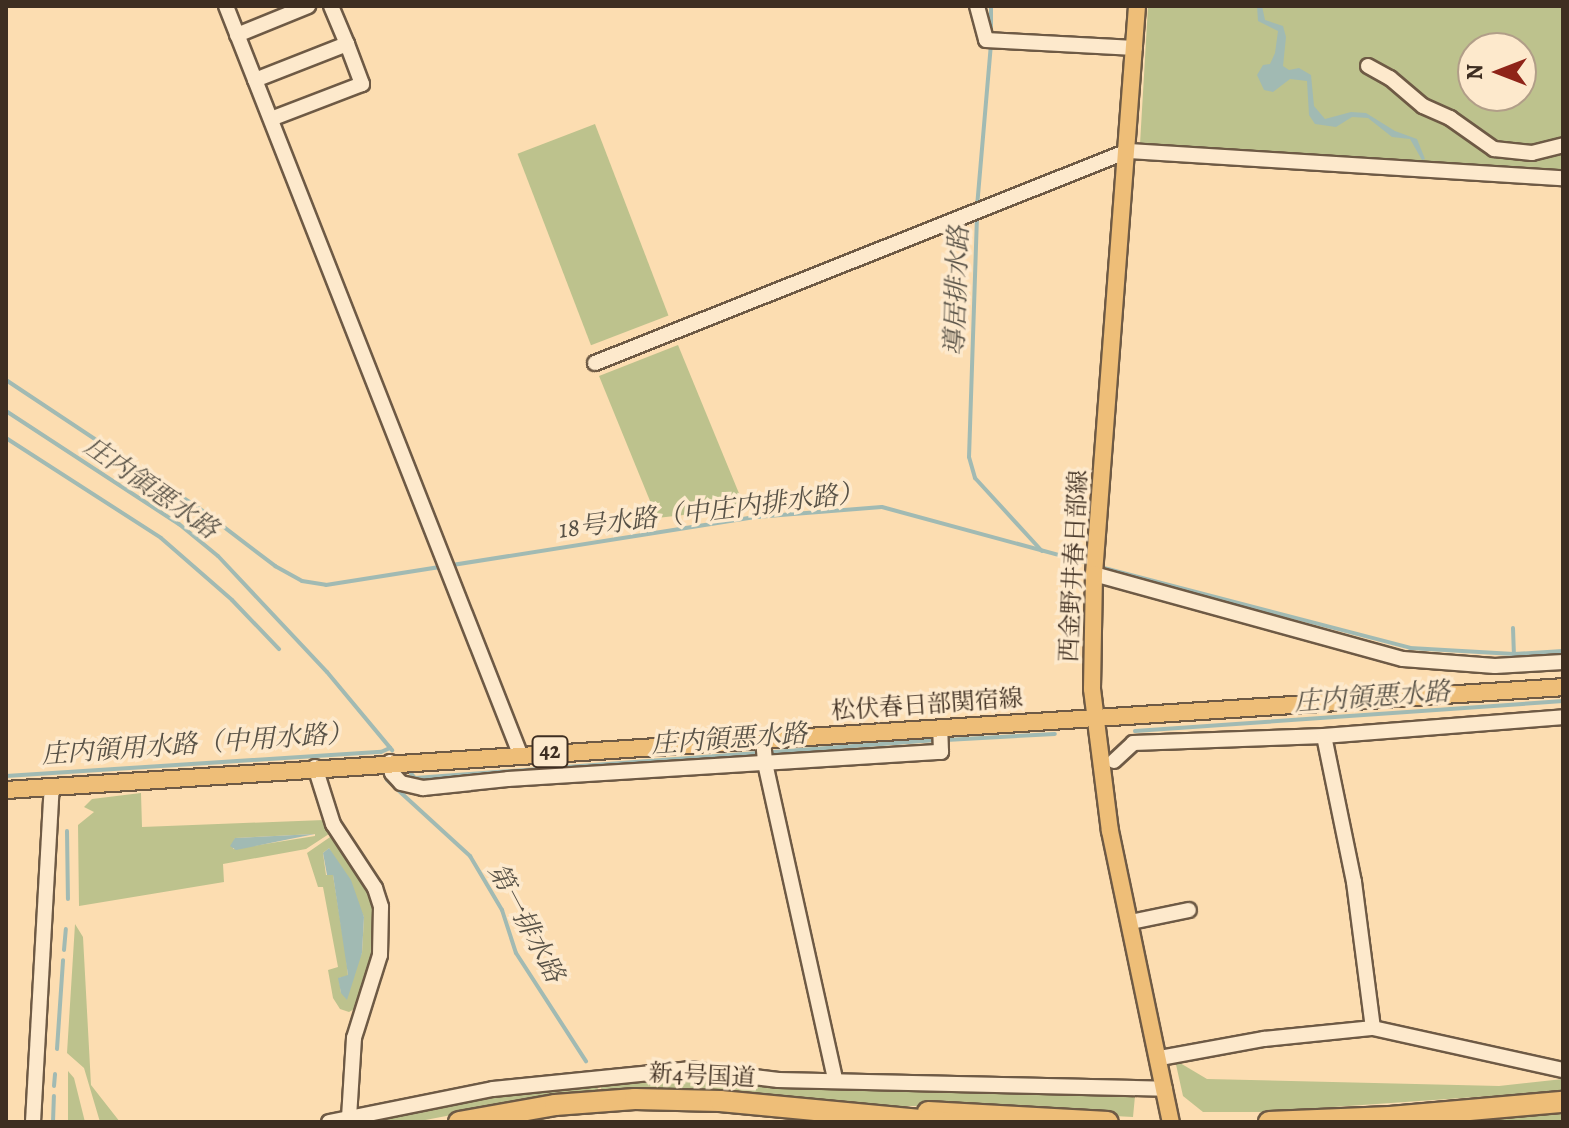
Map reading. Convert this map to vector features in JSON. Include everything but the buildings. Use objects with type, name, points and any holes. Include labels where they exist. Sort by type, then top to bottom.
[{"type":"highway","name":"新4号国道","points":[[459,1122],[555,1105],[635,1099],[720,1101],[944,1122]]},
{"type":"highway","points":[[1269,1122],[1390,1117],[1563,1102]]},
{"type":"highway","points":[[865,1116],[921,1112],[1108,1122]]},
{"type":"main road","name":"西金野井春日部線","points":[[1137,6],[1094,574],[1094,718],[1110,831],[1171,1122]]},
{"type":"main road","name":"松伏春日部関宿線","points":[[6,790],[520,754],[764,752],[940,737],[1094,718],[1563,687]]},
{"type":"street","points":[[226,6],[520,754]]},
{"type":"street","points":[[237,35],[308,6]]},
{"type":"street","points":[[271,119],[362,84],[331,6]]},
{"type":"street","points":[[977,6],[986,40],[1135,48]]},
{"type":"street","points":[[255,80],[347,44]]},
{"type":"street","points":[[1368,66],[1390,78],[1423,106],[1450,118],[1494,149],[1532,153],[1563,145]]},
{"type":"street","points":[[595,363],[1128,151],[1563,178]]},
{"type":"street","points":[[1094,574],[1403,659],[1495,666],[1563,662]]},
{"type":"street","points":[[1114,761],[1133,743],[1324,736],[1563,717]]},
{"type":"street","points":[[1324,736],[1354,882],[1373,1028]]},
{"type":"street","points":[[390,762],[392,773],[401,783],[423,788],[764,752],[941,752],[940,737]]},
{"type":"street","points":[[764,752],[835,1080]]},
{"type":"street","points":[[315,767],[333,824],[375,888],[381,907],[380,955],[344,1076],[349,1117]]},
{"type":"street","points":[[33,1122],[52,787]]},
{"type":"street","points":[[1131,922],[1189,910]]},
{"type":"street","points":[[1160,1058],[1264,1039],[1373,1028],[1563,1070]]},
{"type":"street","points":[[329,1122],[493,1089],[673,1070],[778,1080],[1165,1089]]},
{"type":"green space","points":[[1148,6],[1563,6],[1563,174],[1140,144]]},
{"type":"green space","points":[[595,124],[668,315],[591,345],[518,154]]},
{"type":"green space","points":[[678,345],[745,508],[657,518],[599,376]]},
{"type":"green space","points":[[141,793],[142,827],[324,820],[332,832],[306,849],[223,864],[224,882],[79,906],[78,825],[94,812],[84,807],[92,799]],"holes":[[[315,836],[233,849],[235,838]]]},
{"type":"green space","points":[[333,835],[361,875],[376,916],[372,958],[356,1008],[349,1012],[340,1009],[333,998],[328,970],[338,967],[323,887],[318,887],[307,853]],"holes":[[[329,848],[364,917],[362,953],[341,993],[339,978],[348,976],[333,875],[326,875],[323,853]]]},
{"type":"green space","points":[[75,924],[83,937],[91,1085],[120,1122],[100,1122],[84,1068],[67,1053]]},
{"type":"green space","points":[[1175,1060],[1207,1079],[1499,1086],[1563,1079],[1563,1091],[1264,1112],[1203,1112],[1183,1096]]},
{"type":"green space","points":[[68,1071],[74,1078],[85,1122],[68,1122]]},
{"type":"green space","points":[[690,1075],[1135,1096],[1133,1117],[927,1106],[857,1106],[716,1091],[603,1093],[599,1083]]},
{"type":"green space","points":[[595,1083],[600,1093],[524,1101],[415,1122],[353,1122],[448,1103]]},
{"type":"green space","points":[[1563,1109],[1563,1122],[1441,1122]]},
{"type":"water","points":[[1257,6],[1262,6],[1265,20],[1283,26],[1286,37],[1283,66],[1289,70],[1299,68],[1311,75],[1314,106],[1325,119],[1351,112],[1366,113],[1395,131],[1417,139],[1425,159],[1422,160],[1410,139],[1392,137],[1368,118],[1352,117],[1336,127],[1315,124],[1309,115],[1307,81],[1290,79],[1273,92],[1264,90],[1257,75],[1263,65],[1270,64],[1278,31],[1258,21]]},
{"type":"water","points":[[315,834],[236,850],[230,846],[235,838]]},
{"type":"water","points":[[329,848],[351,880],[364,917],[362,953],[347,1000],[341,993],[338,978],[348,975],[333,875],[327,875],[323,853]]},
{"type":"waterway","name":"導居排水路","points":[[991,6],[991,36]]},
{"type":"waterway","name":"導居排水路","points":[[977,207],[991,44]]},
{"type":"waterway","name":"導居排水路","points":[[977,216],[969,457],[975,478],[1042,551]]},
{"type":"waterway","name":"18号水路（中庄内排水路）","points":[[6,380],[199,508],[275,566],[302,581],[326,585],[757,517],[882,507],[1092,564]]},
{"type":"waterway","name":"庄内領悪水路","points":[[6,411],[179,524],[218,556],[327,672],[392,750]]},
{"type":"waterway","name":"第一排水路","points":[[6,438],[161,538],[232,600],[279,649]]},
{"type":"waterway","name":"18号水路（中庄内排水路）","points":[[1100,567],[1410,648],[1514,654],[1563,651]]},
{"type":"waterway","points":[[1513,628],[1514,654]]},
{"type":"waterway","name":"庄内領悪水路","points":[[1135,731],[1563,701]]},
{"type":"waterway","name":"庄内領悪水路","points":[[946,740],[1055,734]]},
{"type":"waterway","name":"庄内領悪水路","points":[[408,770],[415,778],[937,740]]},
{"type":"waterway","name":"庄内領用水路（中用水路）","points":[[6,776],[381,752],[390,748]]},
{"type":"waterway","name":"第一排水路","points":[[387,780],[470,856],[502,910],[516,953],[586,1061]]},
{"type":"waterway","points":[[67,831],[68,899]]},
{"type":"waterway","points":[[64,950],[66,929]]},
{"type":"waterway","points":[[57,1049],[63,960]]},
{"type":"waterway","points":[[54,1086],[55,1074]]},
{"type":"waterway","points":[[53,1122],[54,1096]]}]
